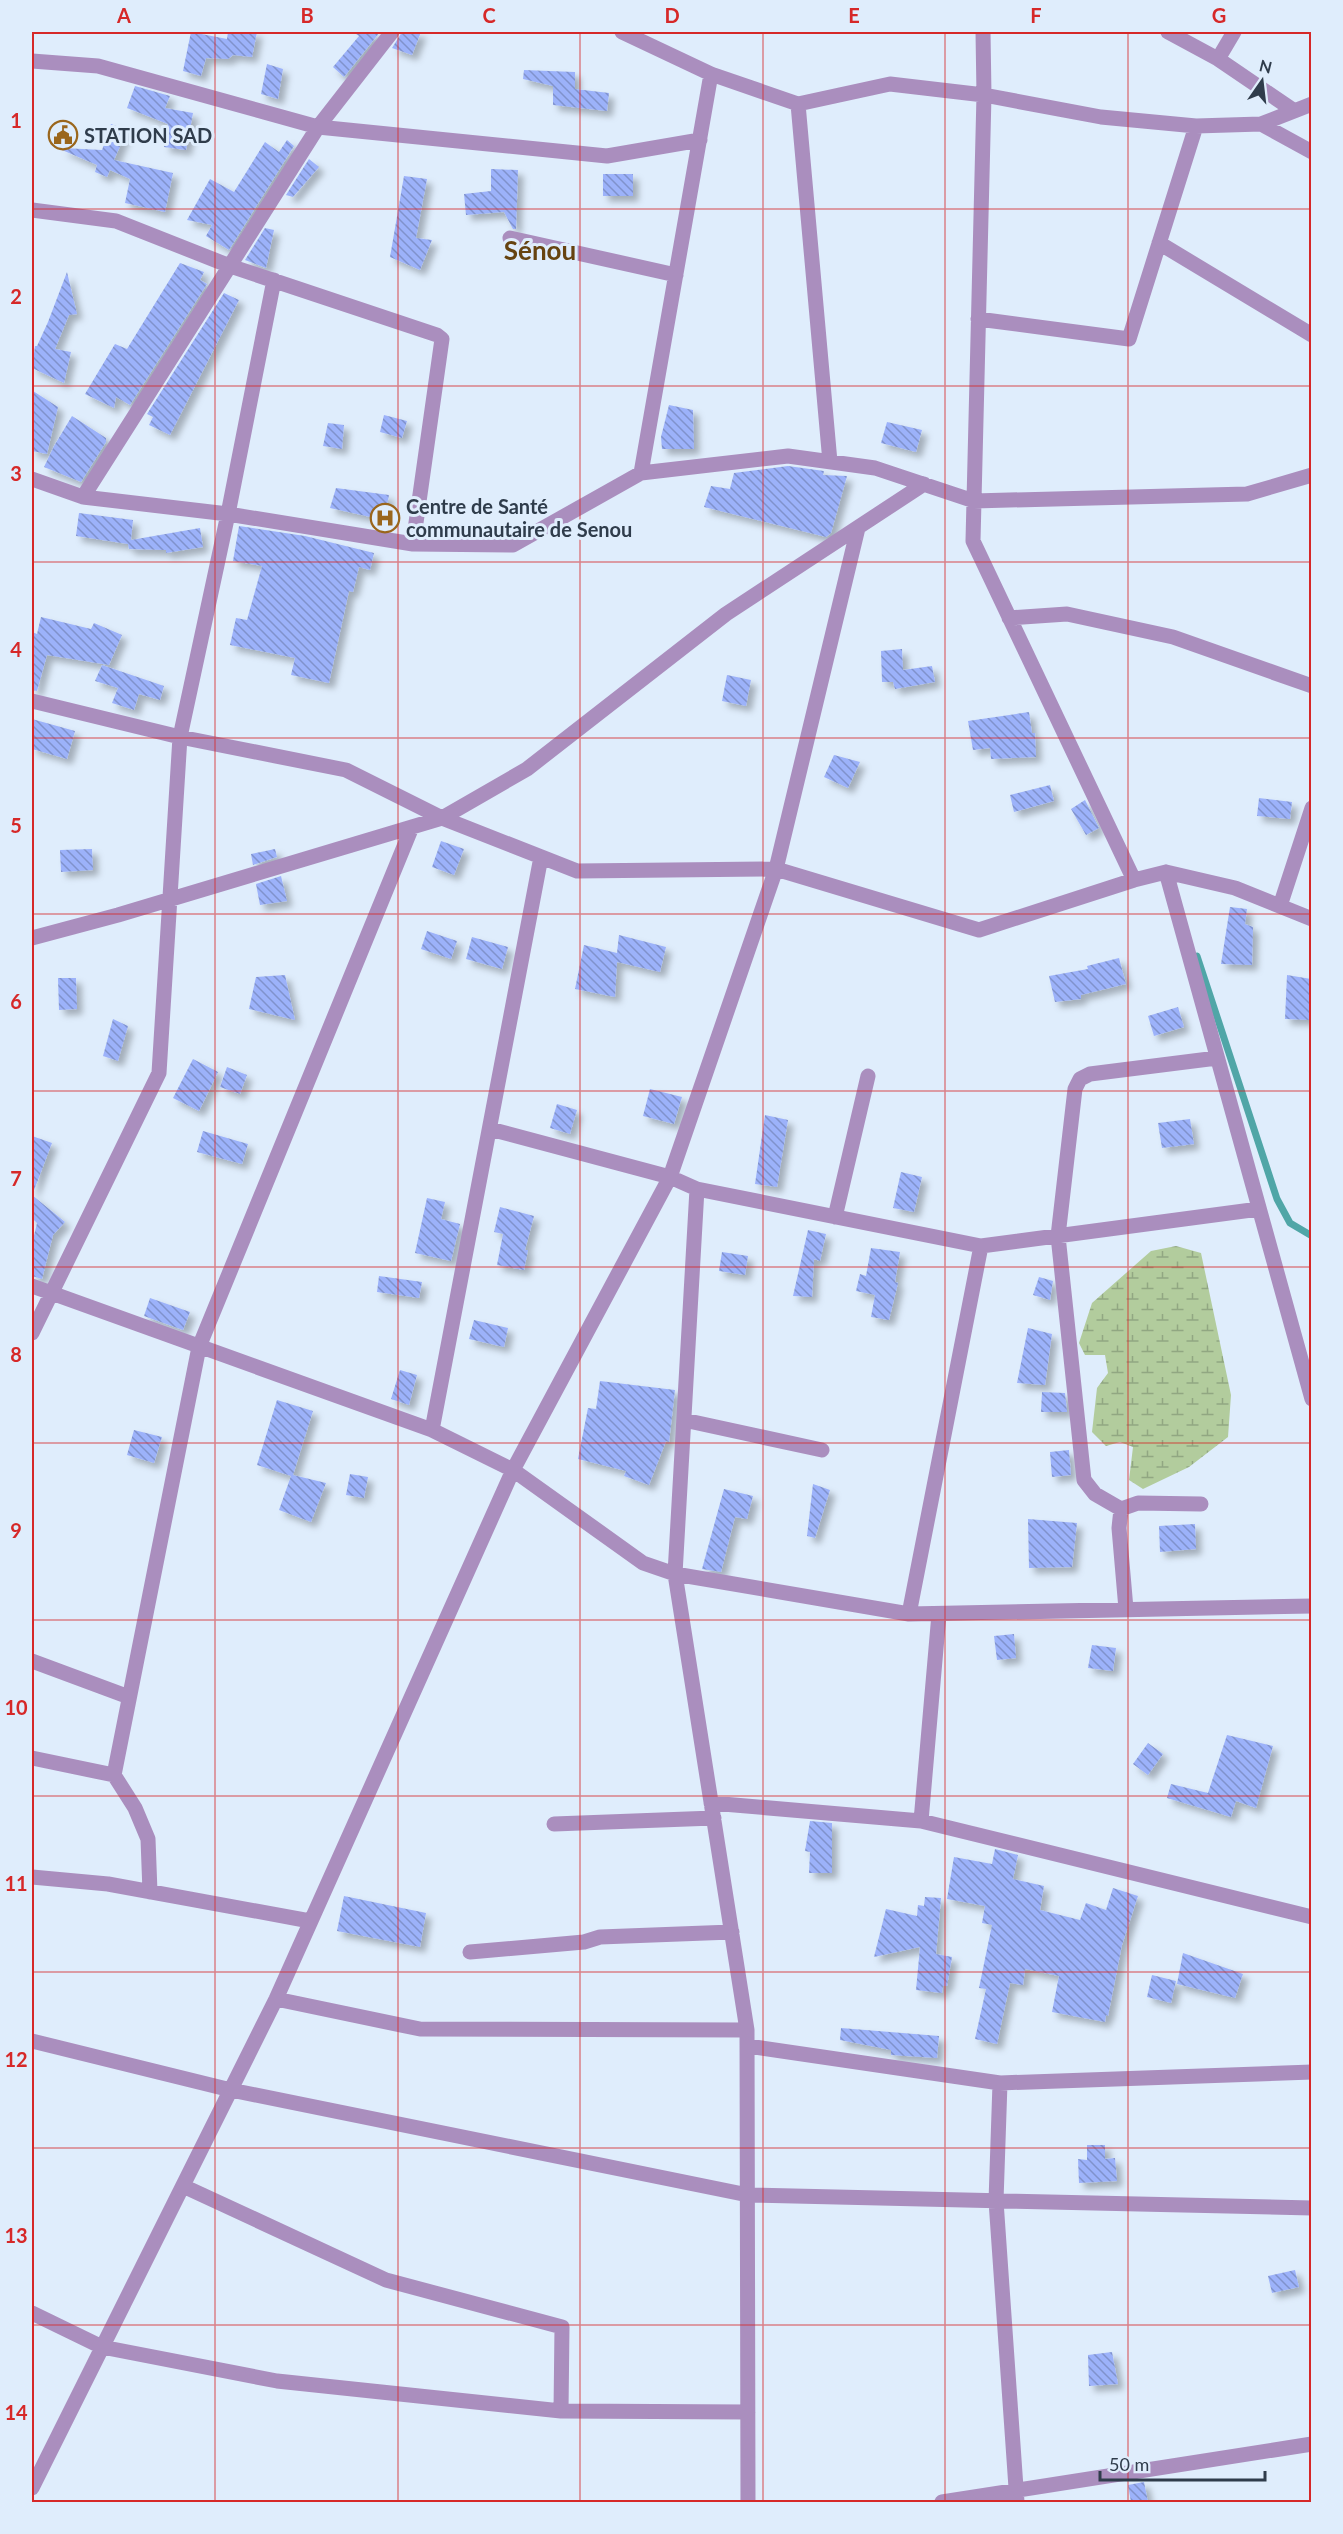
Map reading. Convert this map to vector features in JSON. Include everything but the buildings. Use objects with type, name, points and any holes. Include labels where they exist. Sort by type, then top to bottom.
[{"type":"street","points":[[83,497],[318,126],[392,32]]},
{"type":"street","points":[[622,32],[711,74],[798,104],[890,84],[984,95],[1101,117],[1196,126],[1261,124],[1311,104]]},
{"type":"street","points":[[983,32],[984,95],[973,541],[1134,880]]},
{"type":"street","points":[[1168,32],[1218,59],[1293,110]]},
{"type":"street","points":[[1218,59],[1234,32]]},
{"type":"street","points":[[32,61],[98,66],[318,126],[607,156],[700,140]]},
{"type":"street","points":[[641,473],[711,74]]},
{"type":"street","points":[[798,104],[830,462]]},
{"type":"street","points":[[1261,124],[1311,152]]},
{"type":"street","points":[[978,319],[1129,339],[1196,126]]},
{"type":"street","points":[[32,210],[116,221],[230,266],[437,335],[442,339],[413,544]]},
{"type":"street","points":[[510,238],[676,275]]},
{"type":"street","points":[[1159,243],[1311,335]]},
{"type":"street","points":[[32,1333],[159,1073],[180,737],[228,514],[274,280]]},
{"type":"street","points":[[32,479],[83,497],[228,514],[413,544],[513,545],[641,473],[788,456],[875,468],[974,501],[1247,494],[1311,476]]},
{"type":"street","points":[[32,938],[442,818],[527,769],[726,614],[924,484]]},
{"type":"street","points":[[32,2488],[276,1999],[513,1470],[670,1178],[776,869],[858,528]]},
{"type":"street","points":[[1009,618],[1067,614],[1162,635],[1311,687]]},
{"type":"street","points":[[32,701],[180,737],[346,770],[442,818],[577,871],[776,869],[980,930],[1134,880],[1166,872],[1235,888],[1311,919]]},
{"type":"street","points":[[1280,906],[1311,808]]},
{"type":"street","points":[[150,1892],[148,1839],[135,1808],[114,1775],[199,1347],[412,827]]},
{"type":"street","points":[[432,1430],[541,857]]},
{"type":"street","points":[[1166,872],[1311,1399]]},
{"type":"street","points":[[1202,1504],[1138,1503],[1121,1509],[1095,1494],[1084,1480],[1058,1236],[1075,1089],[1080,1079],[1090,1074],[1218,1058]]},
{"type":"street","points":[[835,1217],[868,1076]]},
{"type":"street","points":[[490,1129],[670,1178],[697,1189],[981,1246],[1259,1209]]},
{"type":"street","points":[[697,1189],[675,1574],[747,2030],[748,2502]]},
{"type":"street","points":[[909,1614],[981,1246]]},
{"type":"street","points":[[32,1286],[432,1430],[513,1470],[643,1563],[675,1574],[909,1614],[1311,1606]]},
{"type":"street","points":[[684,1420],[822,1450]]},
{"type":"street","points":[[1121,1509],[1119,1528],[1126,1610]]},
{"type":"street","points":[[921,1821],[939,1614]]},
{"type":"street","points":[[32,1660],[129,1697]]},
{"type":"street","points":[[32,1758],[114,1775]]},
{"type":"street","points":[[555,1824],[712,1811],[921,1821],[1311,1917]]},
{"type":"street","points":[[32,1877],[108,1884],[310,1921]]},
{"type":"street","points":[[470,1952],[584,1942],[600,1936],[732,1932]]},
{"type":"street","points":[[276,1999],[420,2029],[747,2030]]},
{"type":"street","points":[[32,2041],[231,2090],[748,2195],[1311,2208]]},
{"type":"street","points":[[748,2046],[1000,2082],[1311,2072]]},
{"type":"street","points":[[1000,2082],[996,2200],[1017,2497]]},
{"type":"street","points":[[183,2186],[386,2280],[562,2327],[561,2411]]},
{"type":"street","points":[[32,2313],[102,2347],[278,2381],[561,2411],[748,2412]]},
{"type":"street","points":[[942,2502],[1017,2497],[1311,2444]]},
{"type":"green space","points":[[1176,1246],[1201,1253],[1231,1395],[1228,1437],[1189,1467],[1143,1489],[1129,1480],[1133,1447],[1120,1442],[1106,1446],[1092,1432],[1097,1388],[1108,1373],[1105,1355],[1085,1355],[1079,1343],[1092,1303],[1151,1251]]},
{"type":"waterway","points":[[1197,956],[1277,1199],[1290,1223],[1312,1236]]},
{"type":"place","name":"STATION SAD","points":[[63,135]]},
{"type":"place","name":"Centre de Santé communautaire de Senou","points":[[385,518]]},
{"type":"district","name":"Sénou","points":[[540,250]]}]
